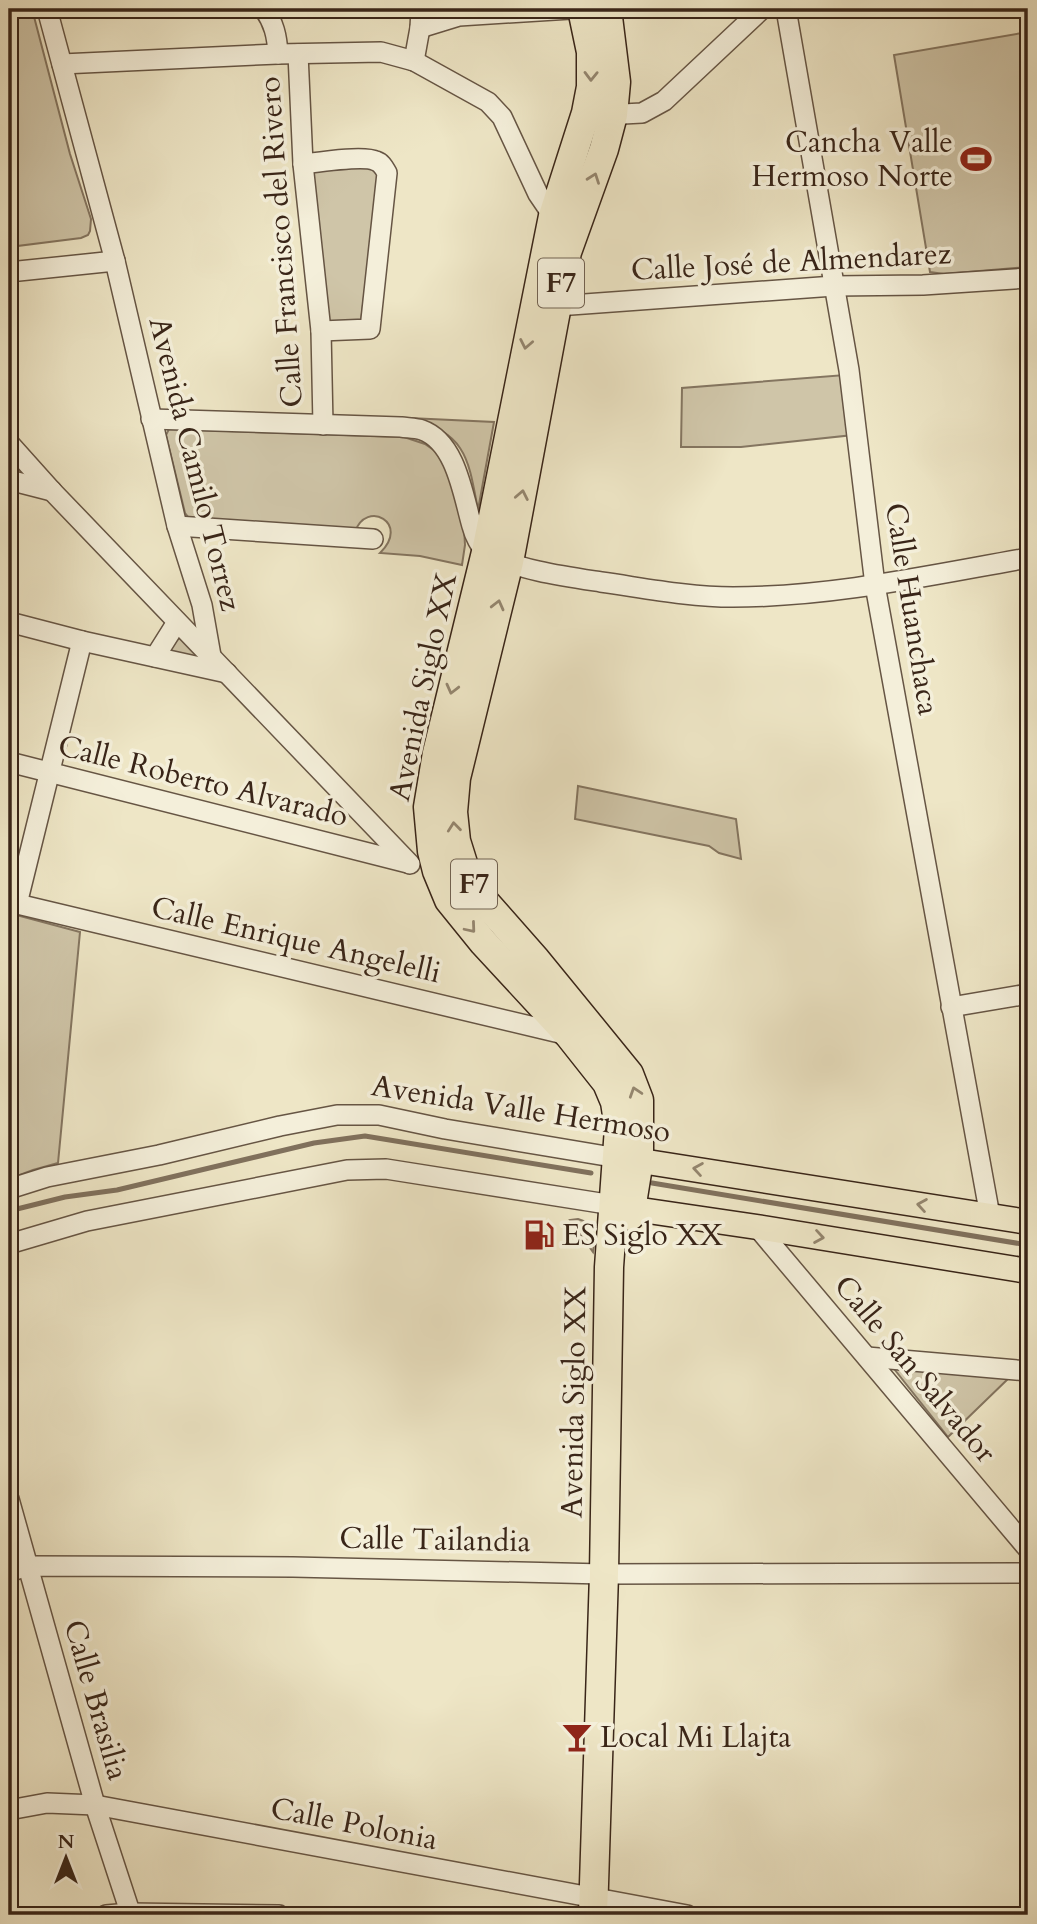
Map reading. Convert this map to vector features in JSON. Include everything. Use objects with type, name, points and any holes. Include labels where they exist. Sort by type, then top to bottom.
[{"type":"highway","name":"Avenida Siglo XX","points":[[582,9],[591,52],[591,87],[599,114]]},
{"type":"highway","name":"Avenida Siglo XX","points":[[607,9],[615,82],[599,114],[565,221],[497,557],[456,778],[453,812],[456,841],[450,867],[449,900],[569,1035],[607,1083],[615,1102],[628,1159]]},
{"type":"highway","name":"Avenida Siglo XX","points":[[497,557],[557,306],[567,252],[565,221]]},
{"type":"highway","name":"Avenida Siglo XX","points":[[450,867],[466,873],[484,901],[537,960],[629,1074],[639,1100],[622,1207],[602,1908]]},
{"type":"main road","name":"Avenida Valle Hermoso","points":[[628,1159],[1028,1222]]},
{"type":"main road","points":[[622,1207],[1028,1271]]},
{"type":"street","name":"Avenida Camilo Torrez","points":[[47,9],[115,261],[177,526],[202,606],[211,656],[410,864]]},
{"type":"street","name":"Calle Francisco del Rivero","points":[[264,9],[272,21],[278,54]]},
{"type":"street","points":[[414,61],[421,18],[571,9]]},
{"type":"street","points":[[599,114],[642,113],[664,101],[762,9]]},
{"type":"street","name":"Calle Huanchaca","points":[[786,9],[849,370],[875,586],[990,1216]]},
{"type":"street","points":[[62,64],[382,52],[414,61],[488,102],[502,117],[538,194],[565,221]]},
{"type":"street","name":"Calle Francisco del Rivero","points":[[298,54],[303,164],[321,331],[323,425]]},
{"type":"street","points":[[303,164],[365,158],[375,160],[387,173],[370,329],[321,331]]},
{"type":"street","points":[[9,272],[115,261]]},
{"type":"street","name":"Calle José de Almendarez","points":[[557,306],[834,286],[923,285],[1028,278]]},
{"type":"street","points":[[151,419],[422,430],[440,441],[448,452],[474,533],[497,557],[535,570],[577,578],[673,592],[730,597],[774,596],[875,586],[1028,558]]},
{"type":"street","points":[[9,443],[211,656]]},
{"type":"street","points":[[9,480],[52,491]]},
{"type":"street","points":[[177,526],[373,539]]},
{"type":"street","points":[[9,622],[227,673]]},
{"type":"street","points":[[155,657],[177,622]]},
{"type":"street","points":[[13,903],[82,641]]},
{"type":"street","name":"Calle Roberto Alvarado","points":[[9,762],[410,864],[450,867]]},
{"type":"street","name":"Calle Enrique Angelelli","points":[[13,903],[569,1035]]},
{"type":"street","points":[[951,1006],[1028,994]]},
{"type":"street","name":"Avenida Valle Hermoso","points":[[9,1189],[47,1177],[159,1156],[337,1115],[379,1115],[445,1129],[628,1159]]},
{"type":"street","points":[[9,1244],[87,1221],[347,1170],[386,1169],[622,1207]]},
{"type":"street","name":"Calle San Salvador","points":[[757,1227],[1028,1549]]},
{"type":"street","points":[[867,1357],[1028,1371]]},
{"type":"street","name":"Calle Brasilia","points":[[9,1499],[18,1569],[131,1914]]},
{"type":"street","name":"Calle Tailandia","points":[[18,1569],[293,1567],[611,1574],[1028,1573]]},
{"type":"street","name":"Calle Polonia","points":[[9,1810],[47,1803],[95,1805],[602,1908],[687,1915]]},
{"type":"street","points":[[106,1915],[279,1915]]},
{"type":"shaded area","points":[[9,9],[32,9],[70,154],[91,219],[88,235],[81,238],[9,247]]},
{"type":"shaded area","name":"Cancha Valle Hermoso Norte","points":[[1028,32],[1028,267],[944,274],[930,272],[894,55]]},
{"type":"shaded area","points":[[364,164],[379,173],[361,321],[326,323],[311,169]]},
{"type":"shaded area","points":[[845,375],[853,435],[741,447],[681,447],[682,388]]},
{"type":"shaded area","points":[[409,418],[494,422],[478,510],[471,475],[461,450],[442,432]]},
{"type":"shaded area","points":[[169,429],[404,437],[425,444],[442,460],[462,492],[465,545],[462,565],[420,556],[380,553],[391,532],[389,524],[376,516],[361,522],[355,532],[189,518],[185,513],[166,435]]},
{"type":"shaded area","points":[[182,636],[199,658],[169,651],[169,647]]},
{"type":"shaded area","points":[[578,786],[736,819],[741,859],[719,853],[709,846],[575,819]]},
{"type":"shaded area","points":[[9,913],[80,932],[58,1163],[9,1179]]},
{"type":"shaded area","points":[[578,1219],[588,1224],[593,1231],[593,1252],[570,1220]]},
{"type":"shaded area","points":[[891,1365],[1012,1375],[948,1437]]},
{"type":"waterway","points":[[9,1211],[65,1197],[117,1190],[314,1143],[365,1136],[591,1173]]},
{"type":"waterway","points":[[652,1183],[1028,1245]]},
{"type":"place","name":"Cancha Valle Hermoso Norte","points":[[976,159]]},
{"type":"place","name":"ES Siglo XX","points":[[539,1235]]},
{"type":"place","name":"Local Mi Llajta","points":[[577,1737]]}]
